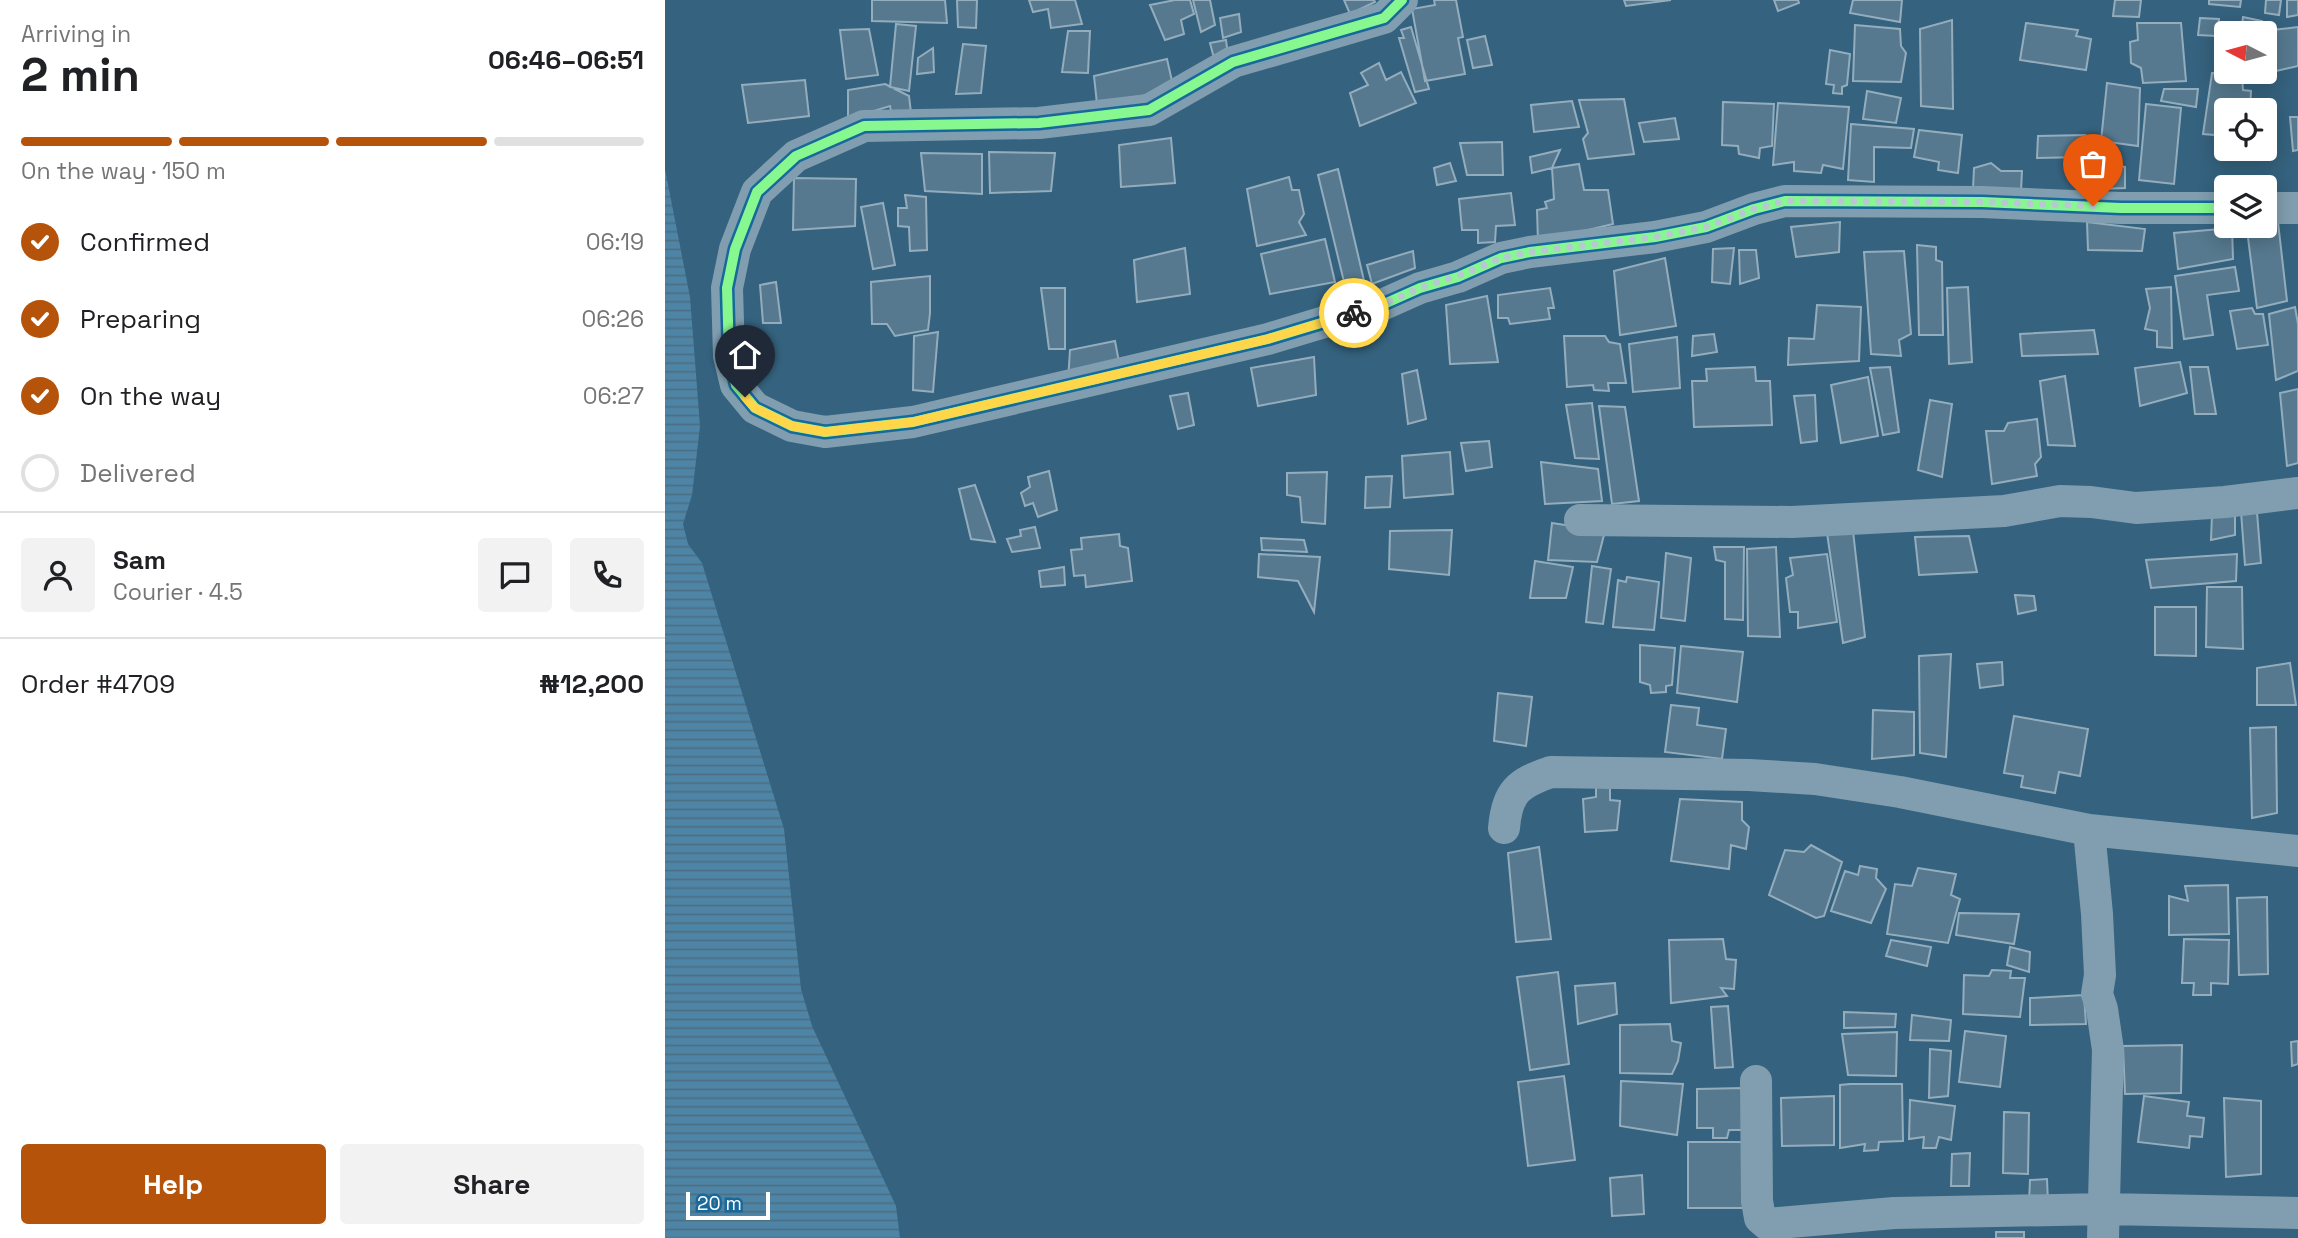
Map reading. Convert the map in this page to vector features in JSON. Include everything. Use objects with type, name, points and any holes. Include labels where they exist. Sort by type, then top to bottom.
[{"type":"street","points":[[1402,0],[1384,18],[1233,62],[1149,110],[1039,123],[864,127],[796,156],[757,192],[735,249],[727,288],[729,356],[736,385],[755,408],[792,426],[825,432],[913,422],[1268,339],[1384,304],[1501,258],[1655,237],[1706,227],[1785,201],[2214,208]]},
{"type":"street","points":[[2277,208],[2298,208]]},
{"type":"street","points":[[1580,520],[1792,522],[2004,511],[2060,501],[2148,508],[2298,493]]},
{"type":"street","points":[[1504,828],[1510,799],[1517,788],[1528,780],[1551,772],[1749,775],[1815,779],[1900,792],[2089,830],[2298,851]]},
{"type":"street","points":[[2089,830],[2100,975],[2097,994],[2108,1050],[2104,1224]]},
{"type":"street","points":[[1756,1081],[1757,1201],[1760,1218],[1767,1224],[1894,1213],[2104,1224],[2298,1213]]},
{"type":"water","points":[[665,169],[690,297],[700,426],[692,495],[683,524],[688,544],[702,563],[784,829],[801,989],[812,1026],[896,1206],[900,1238],[665,1238]]},
{"type":"building","points":[[872,0],[945,0],[947,23],[872,21]]},
{"type":"building","points":[[957,0],[977,0],[976,28],[958,27]]},
{"type":"building","points":[[1029,0],[1075,0],[1082,24],[1051,28],[1048,9],[1033,12]]},
{"type":"building","points":[[1190,0],[1194,14],[1181,20],[1184,34],[1165,40],[1150,5]]},
{"type":"building","points":[[1193,0],[1210,0],[1215,25],[1201,32]]},
{"type":"building","points":[[1344,0],[1374,0],[1375,2],[1350,14]]},
{"type":"building","points":[[1434,0],[1456,0],[1463,37],[1458,38],[1465,74],[1425,81],[1412,9],[1435,5]]},
{"type":"building","points":[[1624,0],[1671,0],[1626,6]]},
{"type":"building","points":[[1774,0],[1798,0],[1799,3],[1778,11]]},
{"type":"building","points":[[1853,0],[1902,0],[1900,22],[1850,13]]},
{"type":"building","points":[[2115,0],[2141,0],[2139,17],[2113,16]]},
{"type":"building","points":[[2209,0],[2241,0],[2240,7],[2209,4]]},
{"type":"building","points":[[2266,0],[2281,0],[2279,15],[2265,13]]},
{"type":"building","points":[[2287,0],[2298,0],[2298,15],[2287,17]]},
{"type":"building","points":[[1239,14],[1241,32],[1223,38],[1220,18]]},
{"type":"building","points":[[2243,17],[2262,21],[2242,21]]},
{"type":"building","points":[[2200,18],[2219,19],[2214,21],[2214,36],[2198,35]]},
{"type":"building","points":[[1952,20],[1953,109],[1921,106],[1920,29]]},
{"type":"building","points":[[2026,23],[2078,30],[2076,36],[2091,39],[2086,70],[2020,60]]},
{"type":"building","points":[[2137,23],[2181,23],[2186,81],[2143,83],[2141,68],[2131,63],[2130,42],[2138,40]]},
{"type":"building","points":[[896,24],[916,26],[909,91],[890,87]]},
{"type":"building","points":[[1855,25],[1900,29],[1901,46],[1906,53],[1901,82],[1853,81]]},
{"type":"building","points":[[1411,27],[1429,89],[1415,92],[1399,38],[1404,38],[1401,30]]},
{"type":"building","points":[[2298,27],[2298,66],[2277,71],[2277,29]]},
{"type":"building","points":[[869,29],[878,75],[846,79],[840,30]]},
{"type":"building","points":[[1068,31],[1090,31],[1088,73],[1062,72]]},
{"type":"building","points":[[1485,36],[1492,65],[1473,68],[1467,40]]},
{"type":"building","points":[[1226,40],[1228,55],[1215,62],[1210,43]]},
{"type":"building","points":[[963,44],[986,46],[981,93],[956,94]]},
{"type":"building","points":[[933,48],[934,72],[917,74],[918,58]]},
{"type":"building","points":[[1830,50],[1850,54],[1847,85],[1842,87],[1842,94],[1833,93],[1834,85],[1826,84]]},
{"type":"building","points":[[1167,59],[1174,90],[1097,104],[1094,76]]},
{"type":"building","points":[[1379,63],[1386,80],[1401,72],[1416,103],[1360,126],[1350,93],[1368,85],[1361,73]]},
{"type":"building","points":[[2212,73],[2214,84],[2243,84],[2243,90],[2251,91],[2251,98],[2214,98],[2214,135],[2203,134]]},
{"type":"building","points":[[805,80],[809,116],[748,123],[742,85]]},
{"type":"building","points":[[2107,83],[2140,88],[2138,146],[2101,141]]},
{"type":"building","points":[[885,84],[909,96],[911,113],[892,116],[890,106],[848,119],[848,90]]},
{"type":"building","points":[[2164,89],[2198,89],[2196,107],[2161,101]]},
{"type":"building","points":[[1867,91],[1901,98],[1896,123],[1863,119]]},
{"type":"building","points":[[1624,99],[1634,154],[1588,159],[1583,139],[1588,133],[1579,100]]},
{"type":"building","points":[[1572,101],[1579,127],[1534,132],[1531,105]]},
{"type":"building","points":[[1723,102],[1774,104],[1772,146],[1760,148],[1759,158],[1739,154],[1738,146],[1722,145]]},
{"type":"building","points":[[1778,103],[1849,107],[1843,169],[1823,165],[1821,173],[1794,171],[1794,162],[1773,165]]},
{"type":"building","points":[[2146,104],[2181,108],[2174,184],[2139,180]]},
{"type":"building","points":[[2290,117],[2298,117],[2298,150],[2293,151]]},
{"type":"building","points":[[1675,118],[1679,139],[1644,142],[1639,123]]},
{"type":"building","points":[[1851,124],[1914,129],[1911,148],[1874,147],[1874,182],[1848,180]]},
{"type":"building","points":[[1919,130],[1962,135],[1958,173],[1938,170],[1939,162],[1914,157]]},
{"type":"building","points":[[2085,135],[2084,157],[2037,158],[2038,136]]},
{"type":"building","points":[[1171,138],[1175,183],[1121,187],[1119,145]]},
{"type":"building","points":[[1502,142],[1503,175],[1467,175],[1460,143]]},
{"type":"building","points":[[1560,150],[1552,168],[1532,173],[1530,157]]},
{"type":"building","points":[[989,152],[1055,153],[1051,191],[990,193]]},
{"type":"building","points":[[921,153],[982,154],[982,194],[925,191]]},
{"type":"building","points":[[2102,162],[2125,167],[2125,188],[2099,189]]},
{"type":"building","points":[[1450,163],[1456,181],[1437,185],[1434,168]]},
{"type":"building","points":[[1991,163],[2001,171],[2022,171],[2021,191],[1973,189],[1974,168]]},
{"type":"building","points":[[1579,164],[1584,190],[1608,190],[1613,224],[1538,242],[1537,210],[1547,208],[1545,202],[1554,199],[1552,168]]},
{"type":"building","points":[[1338,169],[1365,285],[1346,290],[1318,175]]},
{"type":"building","points":[[1289,177],[1292,190],[1299,190],[1304,214],[1299,222],[1306,235],[1257,246],[1247,189]]},
{"type":"building","points":[[794,178],[856,179],[855,226],[793,230]]},
{"type":"building","points":[[1511,193],[1515,225],[1496,226],[1495,242],[1478,243],[1478,230],[1462,230],[1459,199]]},
{"type":"building","points":[[905,195],[926,197],[927,250],[910,251],[909,227],[898,226],[898,208],[907,208]]},
{"type":"building","points":[[883,203],[895,265],[873,269],[861,207]]},
{"type":"building","points":[[1840,222],[1839,252],[1796,257],[1791,227]]},
{"type":"building","points":[[2087,222],[2145,229],[2142,251],[2088,250]]},
{"type":"building","points":[[2277,222],[2287,301],[2257,308],[2248,238],[2277,238]]},
{"type":"building","points":[[2214,230],[2214,238],[2232,238],[2233,259],[2178,269],[2174,233]]},
{"type":"building","points":[[1325,239],[1335,282],[1270,294],[1261,254]]},
{"type":"building","points":[[1917,245],[1936,247],[1936,260],[1942,262],[1943,335],[1919,335]]},
{"type":"building","points":[[1185,248],[1190,294],[1137,302],[1134,260]]},
{"type":"building","points":[[1734,248],[1730,284],[1712,282],[1713,249]]},
{"type":"building","points":[[1739,250],[1756,250],[1759,278],[1740,284]]},
{"type":"building","points":[[1413,251],[1415,268],[1372,284],[1367,265]]},
{"type":"building","points":[[1904,251],[1911,334],[1899,340],[1901,356],[1871,354],[1864,252]]},
{"type":"building","points":[[1665,258],[1676,326],[1620,335],[1614,271]]},
{"type":"building","points":[[2235,267],[2239,291],[2207,295],[2213,335],[2184,339],[2175,276]]},
{"type":"building","points":[[930,276],[928,330],[895,336],[887,324],[872,324],[871,282]]},
{"type":"building","points":[[776,282],[781,323],[763,323],[760,285]]},
{"type":"building","points":[[1968,287],[1972,362],[1949,364],[1947,288]]},
{"type":"building","points":[[2171,287],[2172,348],[2157,347],[2157,331],[2145,329],[2150,308],[2146,289]]},
{"type":"building","points":[[1041,288],[1065,288],[1065,349],[1049,349]]},
{"type":"building","points":[[1550,288],[1554,308],[1548,308],[1550,319],[1510,324],[1508,318],[1498,318],[1498,295]]},
{"type":"building","points":[[1487,296],[1498,362],[1450,364],[1446,305]]},
{"type":"building","points":[[1817,305],[1861,307],[1859,361],[1788,365],[1789,338],[1814,339]]},
{"type":"building","points":[[2295,307],[2298,324],[2298,371],[2276,380],[2269,314]]},
{"type":"building","points":[[2252,308],[2255,314],[2263,314],[2268,345],[2237,349],[2230,311]]},
{"type":"building","points":[[2094,330],[2098,354],[2022,356],[2020,334]]},
{"type":"building","points":[[938,332],[933,392],[913,390],[914,336]]},
{"type":"building","points":[[1714,334],[1717,352],[1692,356],[1693,336]]},
{"type":"building","points":[[1564,336],[1605,336],[1609,342],[1620,344],[1626,383],[1608,383],[1609,391],[1594,390],[1593,385],[1567,387]]},
{"type":"building","points":[[1677,337],[1680,388],[1633,392],[1629,344]]},
{"type":"building","points":[[1115,341],[1119,362],[1068,381],[1070,350]]},
{"type":"building","points":[[1314,357],[1316,395],[1258,406],[1251,368]]},
{"type":"building","points":[[2180,362],[2187,393],[2140,406],[2135,368]]},
{"type":"building","points":[[1755,367],[1756,381],[1770,381],[1772,425],[1694,427],[1692,381],[1707,381],[1706,369]]},
{"type":"building","points":[[1890,367],[1899,432],[1883,435],[1870,368]]},
{"type":"building","points":[[2190,367],[2208,367],[2216,414],[2195,414]]},
{"type":"building","points":[[1417,370],[1426,419],[1408,424],[1402,374]]},
{"type":"building","points":[[2065,376],[2075,446],[2048,445],[2040,381]]},
{"type":"building","points":[[1868,377],[1878,436],[1841,443],[1831,385]]},
{"type":"building","points":[[2298,389],[2298,463],[2287,466],[2280,393]]},
{"type":"building","points":[[1188,393],[1194,425],[1178,429],[1170,396]]},
{"type":"building","points":[[1815,395],[1817,441],[1801,443],[1794,396]]},
{"type":"building","points":[[1930,400],[1952,404],[1942,477],[1918,470]]},
{"type":"building","points":[[1592,403],[1599,459],[1575,458],[1566,405]]},
{"type":"building","points":[[1599,406],[1625,407],[1639,501],[1612,504]]},
{"type":"building","points":[[2037,419],[2041,457],[2035,464],[2037,476],[1992,484],[1986,431],[2004,431],[2008,423]]},
{"type":"building","points":[[1489,441],[1492,467],[1466,471],[1461,443]]},
{"type":"building","points":[[1450,452],[1453,494],[1404,498],[1402,456]]},
{"type":"building","points":[[1541,462],[1598,469],[1602,501],[1545,504]]},
{"type":"building","points":[[1049,471],[1057,510],[1038,517],[1033,503],[1025,506],[1021,493],[1030,487],[1028,477]]},
{"type":"building","points":[[1327,472],[1325,524],[1302,522],[1300,497],[1287,495],[1287,473]]},
{"type":"building","points":[[1392,476],[1390,507],[1365,508],[1366,477]]},
{"type":"building","points":[[975,485],[995,542],[971,539],[959,489]]},
{"type":"building","points":[[2235,511],[2235,535],[2211,540],[2212,514]]},
{"type":"building","points":[[2241,512],[2257,512],[2261,563],[2245,565]]},
{"type":"building","points":[[1552,523],[1605,531],[1597,562],[1548,560]]},
{"type":"building","points":[[1035,527],[1040,548],[1012,552],[1007,539],[1021,536],[1020,530]]},
{"type":"building","points":[[1452,530],[1449,575],[1389,569],[1390,531]]},
{"type":"building","points":[[1853,531],[1865,637],[1843,643],[1827,533]]},
{"type":"building","points":[[1119,534],[1120,546],[1128,548],[1132,581],[1086,587],[1085,575],[1074,576],[1071,550],[1082,549],[1081,538]]},
{"type":"building","points":[[1969,536],[1977,572],[1919,575],[1915,537]]},
{"type":"building","points":[[1261,538],[1304,540],[1307,552],[1262,550]]},
{"type":"building","points":[[1714,547],[1744,547],[1743,620],[1725,619],[1725,562],[1716,560]]},
{"type":"building","points":[[1776,547],[1780,637],[1748,636],[1747,549]]},
{"type":"building","points":[[1666,553],[1691,558],[1685,621],[1661,618]]},
{"type":"building","points":[[1259,554],[1320,557],[1314,612],[1298,581],[1258,577]]},
{"type":"building","points":[[1827,554],[1837,622],[1798,628],[1798,612],[1790,612],[1786,578],[1793,575],[1790,558]]},
{"type":"building","points":[[2237,554],[2236,581],[2151,588],[2146,560]]},
{"type":"building","points":[[1535,561],[1573,567],[1566,598],[1530,598]]},
{"type":"building","points":[[1592,566],[1611,569],[1603,624],[1586,622]]},
{"type":"building","points":[[1064,567],[1065,585],[1041,587],[1039,571]]},
{"type":"building","points":[[1627,577],[1659,582],[1654,630],[1613,627],[1618,580],[1626,582]]},
{"type":"building","points":[[2207,587],[2242,587],[2243,649],[2206,647]]},
{"type":"building","points":[[2015,595],[2034,596],[2036,610],[2018,614]]},
{"type":"building","points":[[2155,607],[2196,607],[2196,656],[2155,655]]},
{"type":"building","points":[[1640,645],[1675,648],[1672,685],[1666,686],[1666,692],[1651,693],[1650,685],[1640,682]]},
{"type":"building","points":[[1681,646],[1743,652],[1737,702],[1677,693]]},
{"type":"building","points":[[1951,654],[1946,757],[1920,753],[1919,656]]},
{"type":"building","points":[[2002,662],[2003,685],[1980,688],[1977,664]]},
{"type":"building","points":[[2290,663],[2296,705],[2257,705],[2257,668]]},
{"type":"building","points":[[1498,693],[1532,697],[1526,746],[1494,741]]},
{"type":"building","points":[[1671,705],[1699,708],[1697,725],[1726,729],[1722,759],[1665,752]]},
{"type":"building","points":[[1873,710],[1914,712],[1914,755],[1872,759]]},
{"type":"building","points":[[2014,716],[2088,729],[2080,776],[2059,772],[2055,793],[2021,787],[2023,776],[2004,773]]},
{"type":"building","points":[[2276,727],[2277,813],[2252,818],[2250,728]]},
{"type":"building","points":[[1596,786],[1610,788],[1610,800],[1620,801],[1617,830],[1585,832],[1583,799],[1596,797]]},
{"type":"building","points":[[1680,799],[1742,802],[1742,820],[1749,827],[1746,849],[1731,845],[1729,869],[1671,861]]},
{"type":"building","points":[[1811,845],[1842,862],[1824,916],[1816,918],[1769,895],[1785,850],[1804,852]]},
{"type":"building","points":[[1539,847],[1551,939],[1516,942],[1508,853]]},
{"type":"building","points":[[1860,866],[1877,869],[1876,878],[1886,889],[1871,923],[1831,911],[1845,871],[1858,875]]},
{"type":"building","points":[[1918,868],[1956,874],[1951,895],[1960,899],[1948,943],[1887,934],[1895,884],[1912,886]]},
{"type":"building","points":[[2228,885],[2229,934],[2169,935],[2169,896],[2188,901],[2185,886]]},
{"type":"building","points":[[2267,897],[2268,974],[2239,975],[2237,898]]},
{"type":"building","points":[[1959,913],[2019,914],[2014,944],[1956,935]]},
{"type":"building","points":[[1723,939],[1726,959],[1736,960],[1734,989],[1721,988],[1727,996],[1671,1003],[1669,940]]},
{"type":"building","points":[[2184,939],[2229,940],[2228,984],[2211,983],[2211,995],[2193,995],[2194,983],[2182,983]]},
{"type":"building","points":[[1891,940],[1931,947],[1927,966],[1886,956]]},
{"type":"building","points":[[2010,947],[2030,952],[2029,972],[2007,965]]},
{"type":"building","points":[[1992,970],[2011,971],[2010,978],[2025,978],[2020,1017],[1963,1014],[1964,975],[1989,976]]},
{"type":"building","points":[[1558,972],[1569,1064],[1530,1070],[1517,977]]},
{"type":"building","points":[[1615,983],[1617,1014],[1578,1024],[1575,986]]},
{"type":"building","points":[[2084,995],[2086,1024],[2030,1025],[2030,998]]},
{"type":"building","points":[[1728,1006],[1733,1067],[1715,1068],[1711,1007]]},
{"type":"building","points":[[1844,1012],[1896,1014],[1895,1027],[1844,1028]]},
{"type":"building","points":[[1912,1015],[1951,1020],[1949,1041],[1910,1040]]},
{"type":"building","points":[[1670,1024],[1672,1041],[1681,1043],[1678,1061],[1672,1074],[1620,1073],[1620,1025]]},
{"type":"building","points":[[1965,1031],[2006,1036],[2000,1087],[1959,1082]]},
{"type":"building","points":[[1897,1032],[1896,1076],[1848,1075],[1842,1034]]},
{"type":"building","points":[[2298,1041],[2298,1064],[2292,1066],[2291,1042]]},
{"type":"building","points":[[2182,1045],[2181,1093],[2125,1094],[2123,1046]]},
{"type":"building","points":[[1930,1049],[1951,1051],[1948,1096],[1929,1098]]},
{"type":"building","points":[[1564,1076],[1575,1160],[1528,1166],[1518,1082]]},
{"type":"building","points":[[1621,1081],[1683,1084],[1677,1135],[1620,1126]]},
{"type":"building","points":[[1902,1084],[1903,1141],[1879,1142],[1878,1150],[1864,1151],[1865,1144],[1840,1148],[1840,1085]]},
{"type":"building","points":[[1744,1088],[1744,1130],[1729,1130],[1727,1138],[1713,1138],[1713,1128],[1697,1128],[1697,1089]]},
{"type":"building","points":[[1834,1096],[1834,1145],[1782,1146],[1781,1098]]},
{"type":"building","points":[[2144,1096],[2189,1102],[2187,1116],[2204,1118],[2202,1137],[2190,1136],[2189,1148],[2138,1142]]},
{"type":"building","points":[[2224,1098],[2261,1101],[2261,1174],[2226,1177]]},
{"type":"building","points":[[1910,1100],[1955,1106],[1951,1140],[1939,1137],[1936,1148],[1923,1148],[1924,1137],[1909,1139]]},
{"type":"building","points":[[2004,1112],[2029,1113],[2028,1174],[2003,1173]]},
{"type":"building","points":[[1688,1142],[1744,1142],[1745,1208],[1688,1208]]},
{"type":"building","points":[[1970,1153],[1969,1186],[1951,1186],[1952,1154]]},
{"type":"building","points":[[1642,1175],[1644,1214],[1612,1216],[1610,1178]]},
{"type":"building","points":[[2047,1179],[2048,1203],[2029,1203],[2030,1180]]},
{"type":"building","points":[[1996,1232],[2024,1232],[2024,1238],[1996,1238]]},
{"type":"cycle path","points":[[1402,0],[1384,18],[1233,62],[1149,110],[1039,123],[864,126],[796,156],[757,192],[735,249],[727,288],[729,356],[736,385],[755,408],[792,426],[825,432],[913,422],[1268,339],[1384,304],[1501,258],[1655,237],[1706,227],[1785,201],[1982,202],[2121,208],[2214,208]]},
{"type":"way so far","points":[[1354,313],[1501,258],[1655,237],[1706,227],[1785,201],[1982,202],[2093,206]]},
{"type":"route","points":[[745,397],[755,408],[792,426],[825,432],[913,422],[1268,339],[1354,313]]}]
